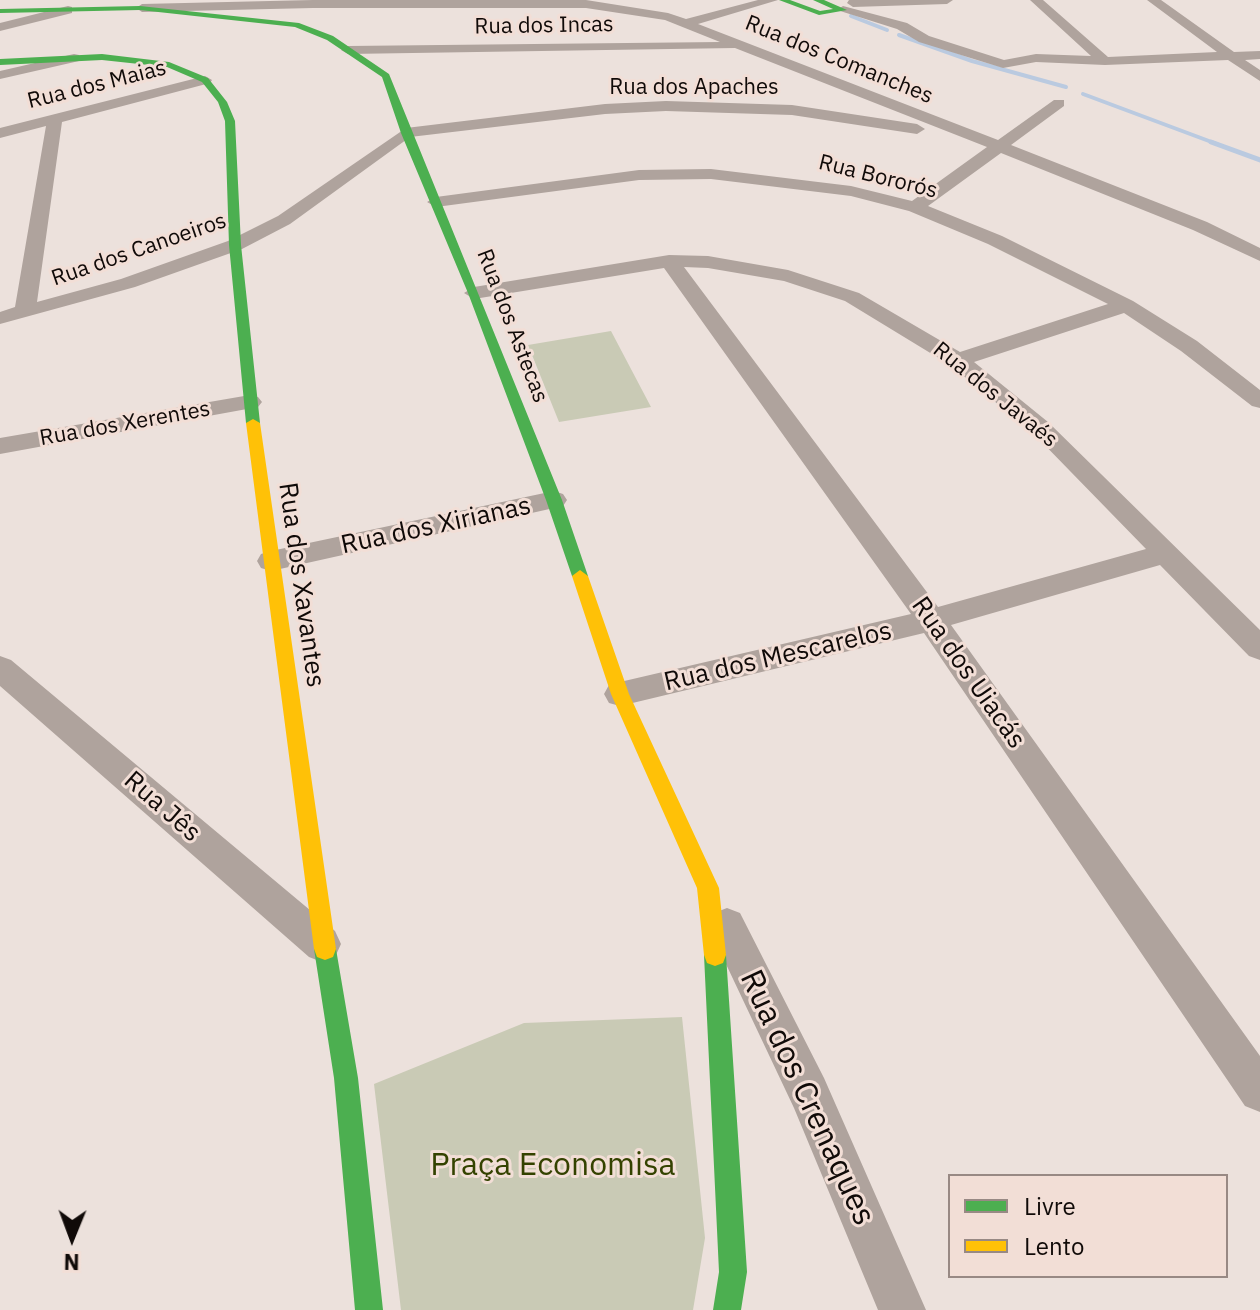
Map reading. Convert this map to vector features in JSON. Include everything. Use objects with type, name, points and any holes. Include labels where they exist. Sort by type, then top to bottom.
[{"type":"street","points":[[688,23],[772,0]]},
{"type":"street","points":[[783,0],[819,13],[831,3],[947,0]]},
{"type":"street","points":[[1036,0],[1105,61]]},
{"type":"street","points":[[1153,0],[1260,77]]},
{"type":"street","points":[[296,25],[314,2]]},
{"type":"street","name":"Rua dos Comanches","points":[[140,8],[314,2],[586,4],[634,10],[688,23],[1200,226],[1260,255]]},
{"type":"street","points":[[831,3],[902,26],[924,39],[1003,64],[1036,58],[1105,61],[1260,55]]},
{"type":"street","name":"Rua dos Astecas","points":[[0,13],[140,8],[296,25],[330,38],[386,76],[406,133],[474,293],[554,500],[620,694],[708,888],[720,996],[732,1257],[727,1310]]},
{"type":"street","points":[[0,27],[72,11]]},
{"type":"street","name":"Rua dos Incas","points":[[348,50],[740,46]]},
{"type":"street","points":[[0,75],[74,58]]},
{"type":"street","points":[[0,62],[136,59],[169,65],[205,80]]},
{"type":"street","name":"Rua dos Maias","points":[[0,133],[205,80]]},
{"type":"street","name":"Rua dos Xavantes","points":[[205,80],[222,102],[230,121],[235,245],[250,402],[324,946],[346,1078],[369,1310]]},
{"type":"street","points":[[915,207],[989,143],[1059,103]]},
{"type":"street","name":"Rua dos Apaches","points":[[406,133],[605,109],[726,106],[855,118],[989,143]]},
{"type":"street","points":[[25,312],[55,118]]},
{"type":"street","name":"Rua dos Canoeiros","points":[[0,318],[128,283],[235,245],[284,220],[406,133]]},
{"type":"street","name":"Rua Bororós","points":[[436,202],[639,175],[711,174],[851,191],[915,207],[995,240],[1126,305],[1189,346],[1260,401]]},
{"type":"street","name":"Rua dos Javaés","points":[[474,293],[669,261],[708,262],[788,276],[852,297],[958,360],[1040,427],[1260,648]]},
{"type":"street","name":"Rua dos Uiacás","points":[[669,261],[931,620],[1260,1091]]},
{"type":"street","points":[[958,360],[1126,305]]},
{"type":"street","name":"Rua dos Xerentes","points":[[0,446],[250,402]]},
{"type":"street","name":"Rua dos Xirianas","points":[[271,561],[554,500]]},
{"type":"street","name":"Rua dos Mescarelos","points":[[620,694],[931,620],[1167,553]]},
{"type":"street","name":"Rua Jês","points":[[0,668],[324,946]]},
{"type":"street","name":"Rua dos Crenaques","points":[[708,888],[809,1093],[902,1310]]},
{"type":"green space","points":[[611,331],[651,407],[559,422],[528,345]]},
{"type":"green space","name":"Praça Economisa","points":[[682,1017],[705,1238],[693,1310],[401,1310],[374,1084],[524,1023]]},
{"type":"waterway","points":[[851,16],[887,30]]},
{"type":"waterway","points":[[899,35],[972,61],[1066,87]]},
{"type":"waterway","points":[[1083,94],[1217,144]]},
{"type":"waterway","points":[[1211,142],[1260,160]]},
{"type":"traffic: fast","points":[[783,0],[819,13],[843,10],[817,0]]},
{"type":"traffic: fast","points":[[0,11],[140,8],[296,25],[330,38],[386,76],[406,133],[474,293],[580,576]]},
{"type":"traffic: fast","points":[[0,62],[102,57],[169,65],[205,80],[222,102],[230,121],[235,245],[253,423]]},
{"type":"traffic: fast","points":[[325,949],[346,1078],[369,1310]]},
{"type":"traffic: fast","points":[[715,955],[733,1272],[727,1310]]},
{"type":"traffic: slow","points":[[253,423],[325,949]]},
{"type":"traffic: slow","points":[[580,576],[620,694],[708,888],[715,955]]}]
